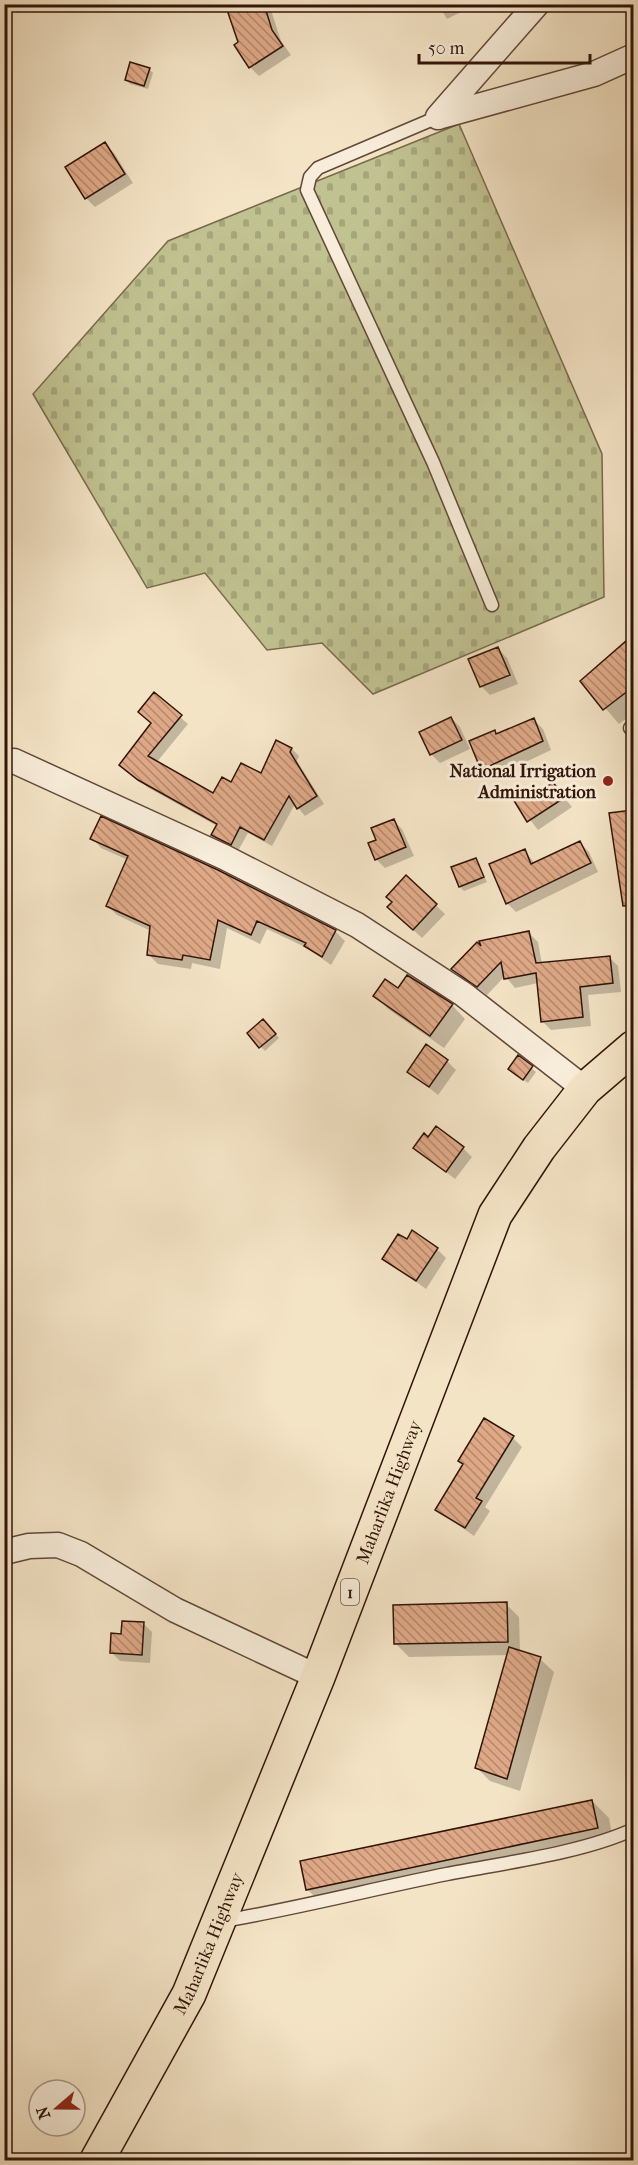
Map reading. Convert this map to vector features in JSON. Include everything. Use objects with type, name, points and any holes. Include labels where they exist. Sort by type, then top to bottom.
[{"type":"highway","name":"Maharlika Highway","points":[[97,2160],[189,1994],[318,1677],[495,1215],[539,1148],[585,1089],[633,1047]]},
{"type":"street","points":[[438,117],[537,4]]},
{"type":"street","points":[[438,117],[594,74],[633,56]]},
{"type":"street","points":[[14,761],[224,857],[357,925],[463,994],[585,1089]]},
{"type":"street","points":[[4,1552],[29,1546],[58,1545],[81,1554],[175,1610],[318,1677]]},
{"type":"lane","points":[[438,117],[318,168],[310,177],[307,190],[433,462],[492,605]]},
{"type":"lane","points":[[633,724],[630,728],[633,732]]},
{"type":"lane","points":[[219,1922],[304,1907],[435,1876],[561,1851],[633,1829]]},
{"type":"green space","points":[[459,124],[602,454],[604,597],[373,694],[322,643],[267,650],[205,573],[147,588],[33,394],[168,241]]},
{"type":"building","points":[[225,4],[264,4],[272,30],[283,46],[249,68],[234,45],[238,42]]},
{"type":"building","points":[[130,62],[150,68],[144,86],[125,80]]},
{"type":"building","points":[[105,142],[125,174],[85,199],[65,167]]},
{"type":"building","points":[[633,635],[633,687],[603,710],[580,681]]},
{"type":"building","points":[[498,647],[510,675],[480,687],[468,659]]},
{"type":"building","points":[[154,692],[182,715],[148,756],[213,793],[222,777],[231,782],[241,763],[261,773],[276,740],[292,748],[290,752],[317,796],[297,809],[289,796],[264,840],[240,827],[231,845],[211,835],[217,824],[138,780],[119,765],[151,723],[138,712]]},
{"type":"building","points":[[451,717],[462,740],[430,755],[419,732]]},
{"type":"building","points":[[534,718],[543,741],[481,770],[469,741],[495,730],[496,734]]},
{"type":"building","points":[[553,782],[564,798],[527,822],[513,799],[527,790],[534,790],[537,794]]},
{"type":"building","points":[[633,810],[633,905],[623,906],[609,813]]},
{"type":"building","points":[[101,816],[218,870],[336,930],[322,957],[304,946],[306,943],[257,921],[251,935],[218,920],[210,960],[183,955],[182,960],[147,955],[150,926],[106,906],[128,856],[90,839]]},
{"type":"building","points":[[394,819],[406,847],[375,860],[368,843],[376,840],[371,828]]},
{"type":"building","points":[[580,841],[591,863],[506,904],[489,864],[525,849],[531,864]]},
{"type":"building","points":[[476,858],[484,877],[459,887],[451,867]]},
{"type":"building","points":[[406,875],[437,904],[413,930],[387,907],[392,902],[386,897]]},
{"type":"building","points":[[529,931],[536,963],[610,956],[613,983],[580,987],[583,1017],[541,1022],[536,973],[504,979],[501,962],[477,987],[451,969],[477,942],[481,946],[479,941]]},
{"type":"building","points":[[407,975],[453,1004],[430,1036],[373,996],[385,979],[398,988]]},
{"type":"building","points":[[263,1019],[276,1034],[259,1048],[247,1033]]},
{"type":"building","points":[[426,1044],[448,1060],[429,1087],[407,1072]]},
{"type":"building","points":[[518,1055],[533,1066],[523,1080],[508,1069]]},
{"type":"building","points":[[436,1126],[464,1147],[446,1172],[413,1148],[424,1133],[428,1137]]},
{"type":"building","points":[[412,1230],[438,1248],[416,1281],[382,1259],[398,1234],[407,1239]]},
{"type":"building","points":[[484,1418],[514,1436],[476,1498],[482,1501],[465,1528],[435,1510],[463,1464],[458,1461]]},
{"type":"building","points":[[507,1602],[508,1642],[394,1644],[393,1605]]},
{"type":"building","points":[[122,1621],[144,1622],[142,1655],[110,1653],[111,1633],[121,1634]]},
{"type":"building","points":[[509,1647],[541,1657],[507,1779],[475,1768]]},
{"type":"building","points":[[592,1800],[598,1828],[306,1890],[300,1861]]},
{"type":"place","name":"National Irrigation Administration","points":[[608,781]]}]
